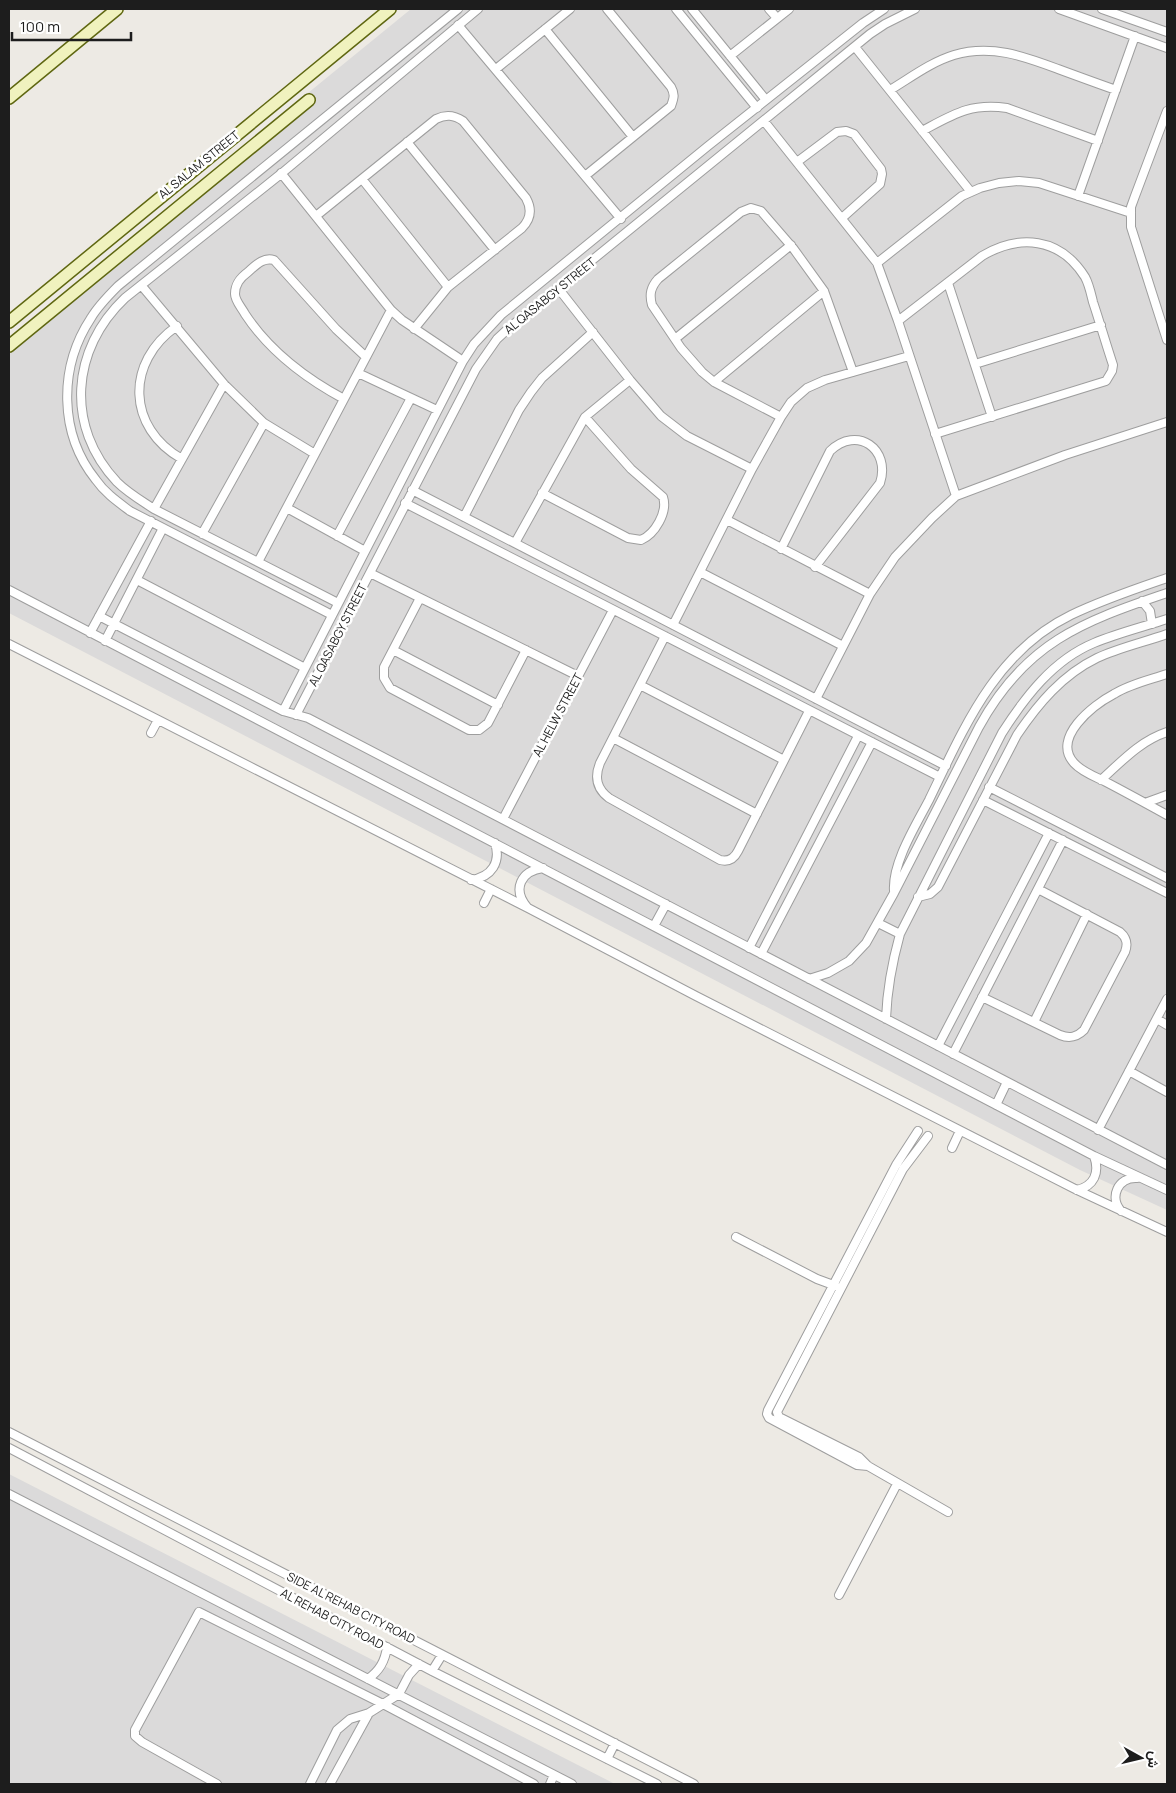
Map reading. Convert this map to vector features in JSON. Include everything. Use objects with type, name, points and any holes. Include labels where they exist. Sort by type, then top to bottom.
[{"type":"main road","points":[[9,98],[117,9]]},
{"type":"main road","name":"AL SALAM STREET","points":[[9,322],[390,9]]},
{"type":"main road","name":"AL SALAM STREET","points":[[9,346],[309,100]]},
{"type":"street","points":[[332,616],[130,511],[112,497],[96,481],[74,441],[68,419],[68,388],[72,360],[80,337],[90,318],[118,286],[458,9]]},
{"type":"street","points":[[338,603],[154,509],[119,484],[106,469],[88,435],[81,397],[86,359],[92,341],[114,309],[478,9]]},
{"type":"street","points":[[496,69],[570,9]]},
{"type":"street","points":[[585,176],[671,106],[674,100],[674,93],[671,87],[606,9]]},
{"type":"street","points":[[676,9],[757,108]]},
{"type":"street","points":[[692,9],[766,100]]},
{"type":"street","points":[[769,9],[777,18]]},
{"type":"street","points":[[730,56],[788,9]]},
{"type":"street","name":"AL QASABGY STREET","points":[[283,711],[437,410],[474,344],[501,316],[708,146],[862,23],[884,9]]},
{"type":"street","name":"AL QASABGY STREET","points":[[296,715],[405,503],[476,369],[486,354],[510,327],[855,47],[885,24],[915,9]]},
{"type":"street","points":[[1059,9],[1167,48]]},
{"type":"street","points":[[1102,9],[1167,32]]},
{"type":"street","points":[[458,25],[621,219]]},
{"type":"street","points":[[545,29],[633,137]]},
{"type":"street","points":[[1078,196],[1135,36]]},
{"type":"street","points":[[855,47],[972,192]]},
{"type":"street","points":[[890,90],[934,63],[973,51],[994,50],[1024,56],[1116,90]]},
{"type":"street","points":[[364,85],[372,96]]},
{"type":"street","points":[[922,131],[959,111],[978,107],[998,107],[1007,108],[1098,141]]},
{"type":"street","points":[[1167,111],[1135,196],[1131,213],[1131,227],[1167,340]]},
{"type":"street","points":[[316,216],[436,119],[443,116],[457,117],[463,121],[529,204],[530,217],[527,223],[448,287],[414,328]]},
{"type":"street","points":[[764,121],[877,263],[956,496]]},
{"type":"street","points":[[797,162],[836,132],[846,131],[854,134],[881,169],[882,180],[880,184],[842,218]]},
{"type":"street","points":[[407,142],[495,250]]},
{"type":"street","points":[[708,146],[718,159]]},
{"type":"street","points":[[281,173],[391,310],[463,361]]},
{"type":"street","points":[[362,179],[448,287]]},
{"type":"street","points":[[877,263],[962,196],[980,188],[999,183],[1019,181],[1039,183],[1131,213]]},
{"type":"street","points":[[781,417],[714,382],[702,372],[675,339],[652,305],[650,298],[653,284],[741,212],[751,208],[762,211],[791,245],[824,291],[853,372]]},
{"type":"street","points":[[186,230],[196,241]]},
{"type":"street","points":[[898,321],[982,256],[996,248],[1013,243],[1030,242],[1047,246],[1063,253],[1074,262],[1086,278],[1113,365],[1106,381],[935,434]]},
{"type":"street","points":[[675,339],[791,245]]},
{"type":"street","points":[[344,399],[318,385],[297,370],[271,347],[235,299],[238,282],[259,262],[264,259],[274,260],[336,329],[366,357]]},
{"type":"street","points":[[948,284],[992,417]]},
{"type":"street","points":[[141,285],[224,384],[264,423],[315,454]]},
{"type":"street","points":[[558,288],[630,380],[661,416],[687,436],[752,469]]},
{"type":"street","points":[[714,382],[824,291]]},
{"type":"street","points":[[258,562],[391,310]]},
{"type":"street","points":[[975,364],[1101,325]]},
{"type":"street","points":[[177,326],[159,341],[146,360],[139,394],[144,417],[152,432],[163,446],[182,459]]},
{"type":"street","points":[[464,517],[519,410],[531,392],[542,378],[593,332]]},
{"type":"street","points":[[673,625],[752,469],[791,402],[807,388],[825,380],[909,356]]},
{"type":"street","points":[[358,373],[437,410]]},
{"type":"street","points":[[515,543],[585,417],[630,380]]},
{"type":"street","points":[[154,509],[224,384]]},
{"type":"street","points":[[337,536],[411,398]]},
{"type":"street","points":[[542,493],[628,538],[641,540],[652,533],[665,509],[664,497],[630,468],[585,417]]},
{"type":"street","points":[[816,699],[870,594],[895,557],[956,496],[1065,455],[1167,422]]},
{"type":"street","points":[[202,534],[264,423]]},
{"type":"street","points":[[781,549],[830,451],[842,442],[863,441],[872,446],[882,464],[883,474],[880,484],[815,567]]},
{"type":"street","points":[[417,449],[430,456]]},
{"type":"street","points":[[412,490],[946,766]]},
{"type":"street","points":[[423,512],[430,499]]},
{"type":"street","points":[[405,503],[940,778]]},
{"type":"street","points":[[287,508],[365,551]]},
{"type":"street","points":[[726,520],[870,594]]},
{"type":"street","points":[[90,633],[150,521]]},
{"type":"street","points":[[105,640],[163,528]]},
{"type":"street","points":[[370,572],[578,676]]},
{"type":"street","points":[[700,572],[843,646]]},
{"type":"street","points":[[894,893],[893,884],[897,867],[968,721],[994,679],[1010,660],[1048,628],[1070,615],[1167,578]]},
{"type":"street","points":[[137,580],[305,668]]},
{"type":"street","points":[[9,590],[1094,1156],[1167,1190]]},
{"type":"street","points":[[809,979],[828,973],[849,961],[866,943],[894,893],[987,712],[1010,680],[1058,638],[1103,615],[1167,593]]},
{"type":"street","points":[[420,598],[384,666],[384,678],[390,688],[469,730],[478,730],[488,724],[526,650]]},
{"type":"street","points":[[1142,601],[1150,611],[1152,624]]},
{"type":"street","name":"AL HELW STREET","points":[[503,820],[613,610]]},
{"type":"street","points":[[1070,615],[1078,627]]},
{"type":"street","points":[[99,616],[283,711],[308,718],[1167,1165]]},
{"type":"street","points":[[886,1020],[887,992],[900,934],[1002,733],[1030,692],[1056,666],[1093,644],[1167,619]]},
{"type":"street","points":[[918,898],[930,894],[938,887],[1014,741],[1028,719],[1053,689],[1079,668],[1099,657],[1167,634]]},
{"type":"street","points":[[665,636],[597,771],[596,779],[603,793],[720,860],[728,860],[736,855],[809,711]]},
{"type":"street","points":[[9,644],[491,889],[960,1131],[1122,1212],[1167,1232]]},
{"type":"street","points":[[393,650],[498,704]]},
{"type":"street","points":[[732,670],[738,658]]},
{"type":"street","points":[[1167,674],[1114,693],[1088,712],[1067,740],[1070,758],[1083,770],[1167,815]]},
{"type":"street","points":[[299,679],[312,685]]},
{"type":"street","points":[[640,685],[784,760]]},
{"type":"street","points":[[151,733],[158,720]]},
{"type":"street","points":[[968,721],[979,727]]},
{"type":"street","points":[[1101,780],[1140,744],[1167,732]]},
{"type":"street","points":[[1002,733],[1014,741]]},
{"type":"street","points":[[749,948],[858,736]]},
{"type":"street","points":[[613,738],[757,814]]},
{"type":"street","points":[[761,954],[872,742]]},
{"type":"street","points":[[918,766],[924,754]]},
{"type":"street","points":[[989,787],[1167,878]]},
{"type":"street","points":[[1145,803],[1167,796]]},
{"type":"street","points":[[1003,810],[1009,797]]},
{"type":"street","points":[[983,800],[1167,894]]},
{"type":"street","points":[[938,1046],[1049,833]]},
{"type":"street","points":[[952,1054],[1063,840]]},
{"type":"street","points":[[471,880],[480,879],[488,875],[494,868],[498,860],[498,851],[495,843]]},
{"type":"street","points":[[1126,873],[1133,861]]},
{"type":"street","points":[[528,908],[522,901],[519,891],[520,882],[525,874],[534,869],[543,868]]},
{"type":"street","points":[[484,903],[491,889]]},
{"type":"street","points":[[982,997],[1065,1037],[1071,1038],[1084,1030],[1125,952],[1127,943],[1124,935],[1088,914],[1038,889]]},
{"type":"street","points":[[654,926],[666,904]]},
{"type":"street","points":[[1034,1022],[1088,914]]},
{"type":"street","points":[[878,923],[900,934]]},
{"type":"street","points":[[1098,1130],[1167,999]]},
{"type":"street","points":[[1157,1019],[1167,1025]]},
{"type":"street","points":[[1129,1071],[1167,1092]]},
{"type":"street","points":[[996,1105],[1007,1082]]},
{"type":"street","points":[[918,1131],[896,1165],[777,1412],[780,1417],[811,1437],[859,1457],[868,1466],[897,1484],[948,1512]]},
{"type":"street","points":[[952,1148],[960,1131]]},
{"type":"street","points":[[837,1286],[903,1169],[928,1136]]},
{"type":"street","points":[[1077,1190],[1084,1188],[1095,1178],[1097,1163],[1094,1156]]},
{"type":"street","points":[[1122,1212],[1115,1201],[1117,1188],[1126,1180],[1139,1178]]},
{"type":"street","points":[[736,1237],[818,1279],[837,1286]]},
{"type":"street","name":"SIDE AL REHAB CITY ROAD","points":[[9,1432],[694,1784]]},
{"type":"street","name":"AL REHAB CITY ROAD","points":[[9,1448],[432,1672],[657,1784]]},
{"type":"street","points":[[839,1595],[897,1484]]},
{"type":"street","points":[[9,1494],[572,1784]]},
{"type":"street","points":[[217,1784],[142,1742],[135,1736],[135,1730],[200,1612],[383,1704],[534,1784]]},
{"type":"street","points":[[368,1679],[379,1669],[386,1655],[386,1648]]},
{"type":"street","points":[[303,1664],[310,1650]]},
{"type":"street","points":[[432,1672],[442,1655]]},
{"type":"street","points":[[310,1784],[337,1730],[350,1719],[369,1713],[399,1694],[409,1675],[419,1664]]},
{"type":"street","points":[[330,1784],[369,1713]]},
{"type":"street","points":[[607,1759],[615,1743]]},
{"type":"street","points":[[550,1784],[554,1775]]},
{"type":"shaded area","points":[[411,9],[1167,9],[1167,1210],[1080,1170],[9,613],[9,337]]},
{"type":"shaded area","points":[[9,1474],[615,1784],[9,1784]]}]
